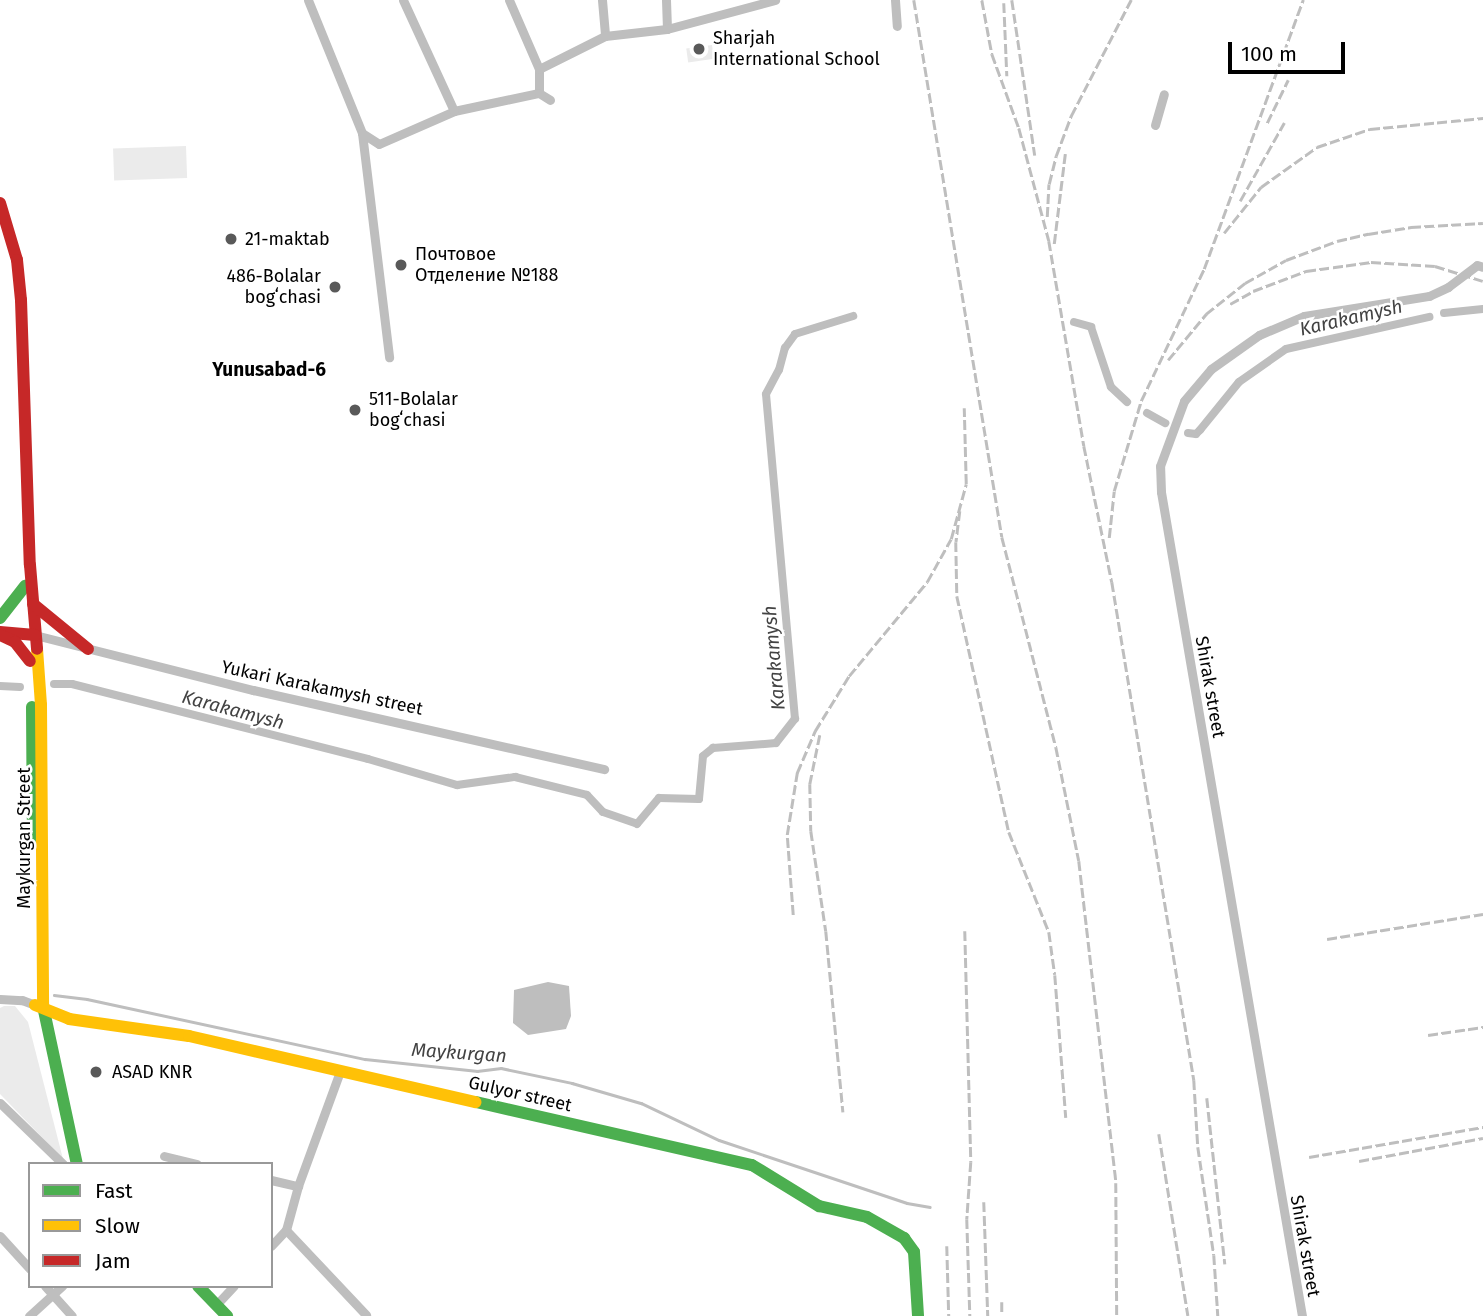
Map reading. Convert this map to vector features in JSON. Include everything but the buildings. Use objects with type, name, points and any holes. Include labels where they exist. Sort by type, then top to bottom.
[{"type":"street","points":[[308,0],[362,133],[389,357]]},
{"type":"street","points":[[403,0],[454,111]]},
{"type":"street","points":[[509,0],[539,69],[539,93]]},
{"type":"street","points":[[603,0],[605,36]]},
{"type":"street","points":[[666,0],[667,29]]},
{"type":"street","points":[[539,69],[605,36],[667,29],[775,0]]},
{"type":"street","points":[[895,0],[897,26]]},
{"type":"street","points":[[362,133],[379,144],[454,111],[539,93],[550,100]]},
{"type":"street","points":[[1155,125],[1164,94]]},
{"type":"street","name":"Maykurgan Street","points":[[0,203],[15,247],[20,276],[33,604],[29,632],[37,705],[39,1007],[68,1153],[74,1162]]},
{"type":"street","name":"Shirak street","points":[[1302,1316],[1163,505],[1160,466],[1184,401],[1211,369],[1248,342],[1275,326],[1304,316],[1429,296],[1448,287],[1477,265],[1483,267]]},
{"type":"street","points":[[29,632],[25,586],[30,565]]},
{"type":"street","points":[[0,618],[25,586]]},
{"type":"street","points":[[33,604],[88,649]]},
{"type":"street","points":[[0,626],[29,632]]},
{"type":"street","points":[[0,634],[29,632]]},
{"type":"street","name":"Yukari Karakamysh street","points":[[29,632],[253,690],[604,769]]},
{"type":"street","points":[[0,634],[15,642],[33,664]]},
{"type":"street","points":[[0,998],[22,1000],[39,1007]]},
{"type":"street","name":"Gulyor street","points":[[39,1007],[69,1019],[146,1028],[752,1165],[819,1206],[867,1217],[904,1238],[914,1252],[918,1316]]},
{"type":"street","points":[[273,1244],[286,1230],[298,1186],[340,1070]]},
{"type":"street","points":[[0,1103],[61,1162]]},
{"type":"street","points":[[164,1156],[189,1162]]},
{"type":"street","points":[[273,1180],[298,1186]]},
{"type":"street","points":[[286,1230],[366,1315]]},
{"type":"street","points":[[0,1236],[28,1267]]},
{"type":"street","points":[[47,1288],[72,1316]]},
{"type":"street","points":[[29,1316],[60,1288]]},
{"type":"street","points":[[200,1288],[227,1316]]},
{"type":"street","points":[[216,1305],[232,1288]]},
{"type":"shaded area","points":[[712,45],[714,59],[688,62],[686,49]]},
{"type":"shaded area","points":[[186,146],[187,178],[114,181],[113,149]]},
{"type":"shaded area","points":[[548,982],[569,986],[571,1016],[566,1029],[528,1035],[513,1023],[514,990]]},
{"type":"shaded area","points":[[15,1006],[28,1022],[63,1159],[0,1094],[0,1008]]},
{"type":"waterway","name":"Karakamysh","points":[[1444,313],[1483,309]]},
{"type":"waterway","name":"Karakamysh","points":[[54,684],[72,684],[368,759],[457,785],[515,777],[587,795],[603,812],[637,824],[659,798],[699,799],[703,756],[713,748],[776,743],[795,719],[766,394],[779,370],[785,348],[795,334],[853,316]]},
{"type":"waterway","name":"Karakamysh","points":[[1188,433],[1196,434],[1239,382],[1286,349],[1429,317]]},
{"type":"waterway","name":"Karakamysh","points":[[1074,322],[1091,327],[1111,387],[1127,402]]},
{"type":"waterway","name":"Karakamysh","points":[[1147,413],[1165,423]]},
{"type":"waterway","name":"Karakamysh","points":[[0,686],[20,687]]},
{"type":"waterway","name":"Maykurgan","points":[[54,995],[87,999],[365,1059],[477,1071],[501,1068],[572,1083],[641,1103],[719,1140],[907,1203],[930,1207]]},
{"type":"railway","points":[[914,0],[1002,537],[1056,747],[1079,861],[1116,1183],[1117,1316]]},
{"type":"railway","points":[[982,0],[992,54],[1019,128],[1049,241],[1084,446],[1112,582],[1194,1080],[1198,1147],[1214,1255],[1218,1316]]},
{"type":"railway","points":[[1012,0],[1035,155]]},
{"type":"railway","points":[[1047,217],[1049,184],[1071,116],[1131,0]]},
{"type":"railway","points":[[1109,538],[1114,491],[1141,401],[1204,269],[1303,0]]},
{"type":"railway","points":[[1004,3],[1007,76]]},
{"type":"railway","points":[[1267,123],[1288,80]]},
{"type":"railway","points":[[1224,233],[1261,187],[1317,147],[1370,129],[1483,118]]},
{"type":"railway","points":[[1240,201],[1284,123]]},
{"type":"railway","points":[[1054,244],[1065,154]]},
{"type":"railway","points":[[1168,360],[1206,314],[1245,283],[1286,260],[1337,241],[1368,234],[1411,227],[1483,223]]},
{"type":"railway","points":[[1230,304],[1253,291],[1306,271],[1371,262],[1435,266],[1483,281]]},
{"type":"railway","points":[[793,915],[787,835],[797,773],[815,731],[849,676],[927,582],[951,539],[966,484],[964,408]]},
{"type":"railway","points":[[960,511],[956,542],[957,596],[1009,832],[1049,932],[1066,1118]]},
{"type":"railway","points":[[820,735],[810,784],[811,831],[826,931],[843,1112]]},
{"type":"railway","points":[[1327,939],[1483,914]]},
{"type":"railway","points":[[965,931],[971,1162],[967,1219],[970,1316]]},
{"type":"railway","points":[[1428,1035],[1483,1027]]},
{"type":"railway","points":[[1207,1098],[1225,1264]]},
{"type":"railway","points":[[1309,1157],[1483,1127]]},
{"type":"railway","points":[[1159,1134],[1188,1316]]},
{"type":"railway","points":[[1359,1161],[1483,1138]]},
{"type":"railway","points":[[984,1202],[988,1316]]},
{"type":"railway","points":[[947,1246],[949,1316]]},
{"type":"railway","points":[[1002,1302],[1002,1316]]},
{"type":"traffic: fast","points":[[0,618],[25,586]]},
{"type":"traffic: fast","points":[[32,707],[33,843]]},
{"type":"traffic: fast","points":[[43,1006],[77,1162]]},
{"type":"traffic: fast","points":[[476,1102],[752,1165],[819,1206],[867,1217],[904,1238],[914,1252],[918,1316]]},
{"type":"traffic: fast","points":[[200,1288],[227,1316]]},
{"type":"traffic: slow","points":[[37,649],[41,705],[43,1006]]},
{"type":"traffic: slow","points":[[35,1005],[69,1019],[189,1036],[476,1102]]},
{"type":"traffic: jam","points":[[0,203],[17,260],[21,300],[30,565],[37,649]]},
{"type":"traffic: jam","points":[[33,604],[88,649]]},
{"type":"traffic: jam","points":[[0,632],[35,635]]},
{"type":"traffic: jam","points":[[0,635],[15,642],[30,661]]},
{"type":"place","name":"Sharjah International School","points":[[699,49]]},
{"type":"place","name":"21-maktab","points":[[231,239]]},
{"type":"place","name":"Почтовое Отделение №188","points":[[401,265]]},
{"type":"place","name":"486-Bolalar bogʻchasi","points":[[335,287]]},
{"type":"place","name":"511-Bolalar bogʻchasi","points":[[355,410]]},
{"type":"place","name":"ASAD KNR","points":[[96,1072]]},
{"type":"district","name":"Yunusabad-6","points":[[269,370]]}]
